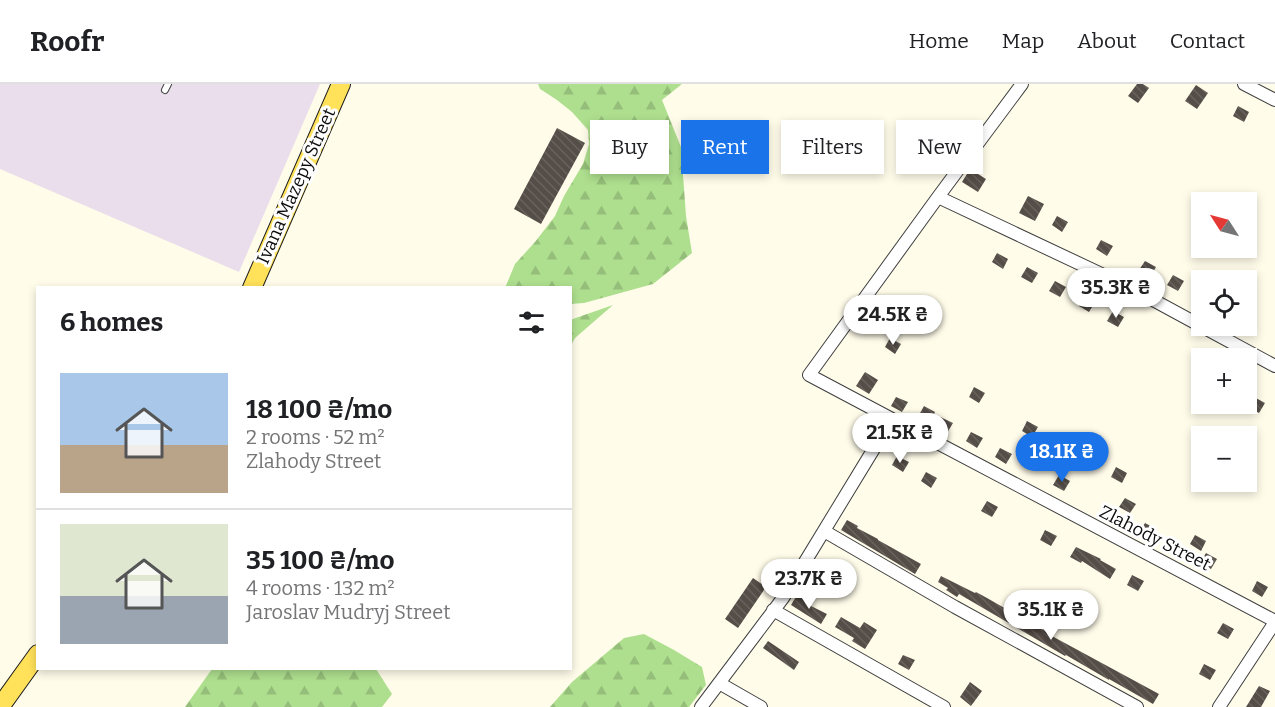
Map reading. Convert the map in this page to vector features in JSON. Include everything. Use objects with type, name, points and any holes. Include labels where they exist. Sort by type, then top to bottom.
[{"type":"main road","name":"Ivana Mazepy Street","points":[[253,286],[341,84]]},
{"type":"main road","points":[[0,706],[36,657]]},
{"type":"street","points":[[1022,84],[938,196],[1131,288],[1275,366]]},
{"type":"street","points":[[1244,84],[1275,100]]},
{"type":"street","name":"Zlahody Street","points":[[938,196],[809,375],[1275,622]]},
{"type":"street","points":[[701,707],[783,598],[892,419]]},
{"type":"street","points":[[824,531],[955,607],[1137,707]]},
{"type":"street","points":[[773,610],[944,707]]},
{"type":"street","points":[[1219,707],[1275,622]]},
{"type":"street","points":[[719,683],[761,707]]},
{"type":"shaded area","points":[[0,84],[320,84],[239,272],[0,169]]},
{"type":"green space","points":[[538,84],[682,84],[662,100],[681,147],[681,174],[683,174],[692,253],[653,284],[584,303],[572,304],[572,286],[506,286],[515,264],[555,216],[583,164],[589,144],[588,130],[572,112],[540,89]]},
{"type":"green space","points":[[613,305],[575,338],[572,343],[572,319]]},
{"type":"green space","points":[[644,634],[702,667],[706,685],[689,707],[550,707],[572,682],[624,638]]},
{"type":"green space","points":[[211,670],[377,670],[392,694],[382,707],[185,707]]},
{"type":"building","points":[[1137,84],[1143,84],[1149,88],[1138,103],[1128,96]]},
{"type":"building","points":[[1196,85],[1208,93],[1197,109],[1185,101]]},
{"type":"building","points":[[1238,106],[1249,112],[1244,122],[1233,116]]},
{"type":"building","points":[[557,128],[585,143],[541,224],[514,209]]},
{"type":"building","points":[[967,174],[978,174],[986,179],[978,192],[962,182]]},
{"type":"building","points":[[1028,196],[1044,204],[1035,221],[1019,213]]},
{"type":"building","points":[[1057,216],[1068,222],[1062,232],[1052,225]]},
{"type":"building","points":[[1101,240],[1113,246],[1107,256],[1096,249]]},
{"type":"building","points":[[997,253],[1008,259],[1003,269],[992,262]]},
{"type":"building","points":[[1145,261],[1156,267],[1150,277],[1139,270]]},
{"type":"building","points":[[1027,267],[1038,273],[1032,283],[1021,277]]},
{"type":"building","points":[[1173,275],[1184,281],[1178,291],[1167,285]]},
{"type":"building","points":[[1055,281],[1066,287],[1060,297],[1049,291]]},
{"type":"building","points":[[1084,296],[1095,302],[1089,312],[1079,306]]},
{"type":"building","points":[[1113,311],[1124,317],[1118,327],[1107,321]]},
{"type":"building","points":[[890,338],[901,344],[895,354],[885,347]]},
{"type":"building","points":[[865,372],[878,380],[869,394],[856,386]]},
{"type":"building","points":[[974,387],[985,393],[979,403],[969,397]]},
{"type":"building","points":[[896,397],[908,402],[902,412],[891,406]]},
{"type":"building","points":[[1257,399],[1265,403],[1259,413],[1257,412]]},
{"type":"building","points":[[924,406],[935,412],[934,414],[953,423],[947,433],[919,415]]},
{"type":"building","points":[[1027,421],[1038,427],[1032,437],[1022,431]]},
{"type":"building","points":[[971,432],[983,438],[977,448],[966,441]]},
{"type":"building","points":[[1000,448],[1012,454],[1006,464],[995,457]]},
{"type":"building","points":[[897,456],[909,462],[903,472],[892,465]]},
{"type":"building","points":[[1116,467],[1127,473],[1122,483],[1111,477]]},
{"type":"building","points":[[926,472],[937,478],[931,488],[921,481]]},
{"type":"building","points":[[1059,475],[1070,481],[1064,491],[1053,485]]},
{"type":"building","points":[[1125,498],[1136,504],[1130,513],[1119,507]]},
{"type":"building","points":[[987,501],[998,507],[992,517],[981,511]]},
{"type":"building","points":[[847,520],[921,564],[915,574],[841,530]]},
{"type":"building","points":[[1145,523],[1156,529],[1150,539],[1139,533]]},
{"type":"building","points":[[1045,530],[1057,536],[1051,546],[1040,540]]},
{"type":"building","points":[[1195,535],[1206,541],[1201,551],[1190,544]]},
{"type":"building","points":[[1076,547],[1116,569],[1110,579],[1082,561],[1081,563],[1070,557]]},
{"type":"building","points":[[1206,553],[1217,559],[1211,569],[1200,563]]},
{"type":"building","points":[[1132,575],[1144,581],[1138,591],[1127,585]]},
{"type":"building","points":[[941,576],[976,592],[1159,694],[1153,704],[959,594],[957,597],[938,582]]},
{"type":"building","points":[[753,578],[766,587],[738,628],[725,619]]},
{"type":"building","points":[[1257,581],[1268,587],[1262,597],[1252,591]]},
{"type":"building","points":[[797,595],[808,601],[807,604],[827,614],[821,624],[791,605]]},
{"type":"building","points":[[841,617],[860,628],[864,622],[877,630],[865,649],[852,641],[854,638],[835,627]]},
{"type":"building","points":[[1223,623],[1234,629],[1228,639],[1217,633]]},
{"type":"building","points":[[768,641],[799,662],[794,670],[763,648]]},
{"type":"building","points":[[903,655],[915,660],[909,670],[898,664]]},
{"type":"building","points":[[1204,664],[1216,670],[1210,680],[1199,674]]},
{"type":"building","points":[[970,682],[982,691],[971,706],[960,697]]},
{"type":"building","points":[[1259,686],[1270,691],[1261,707],[1246,707]]}]
